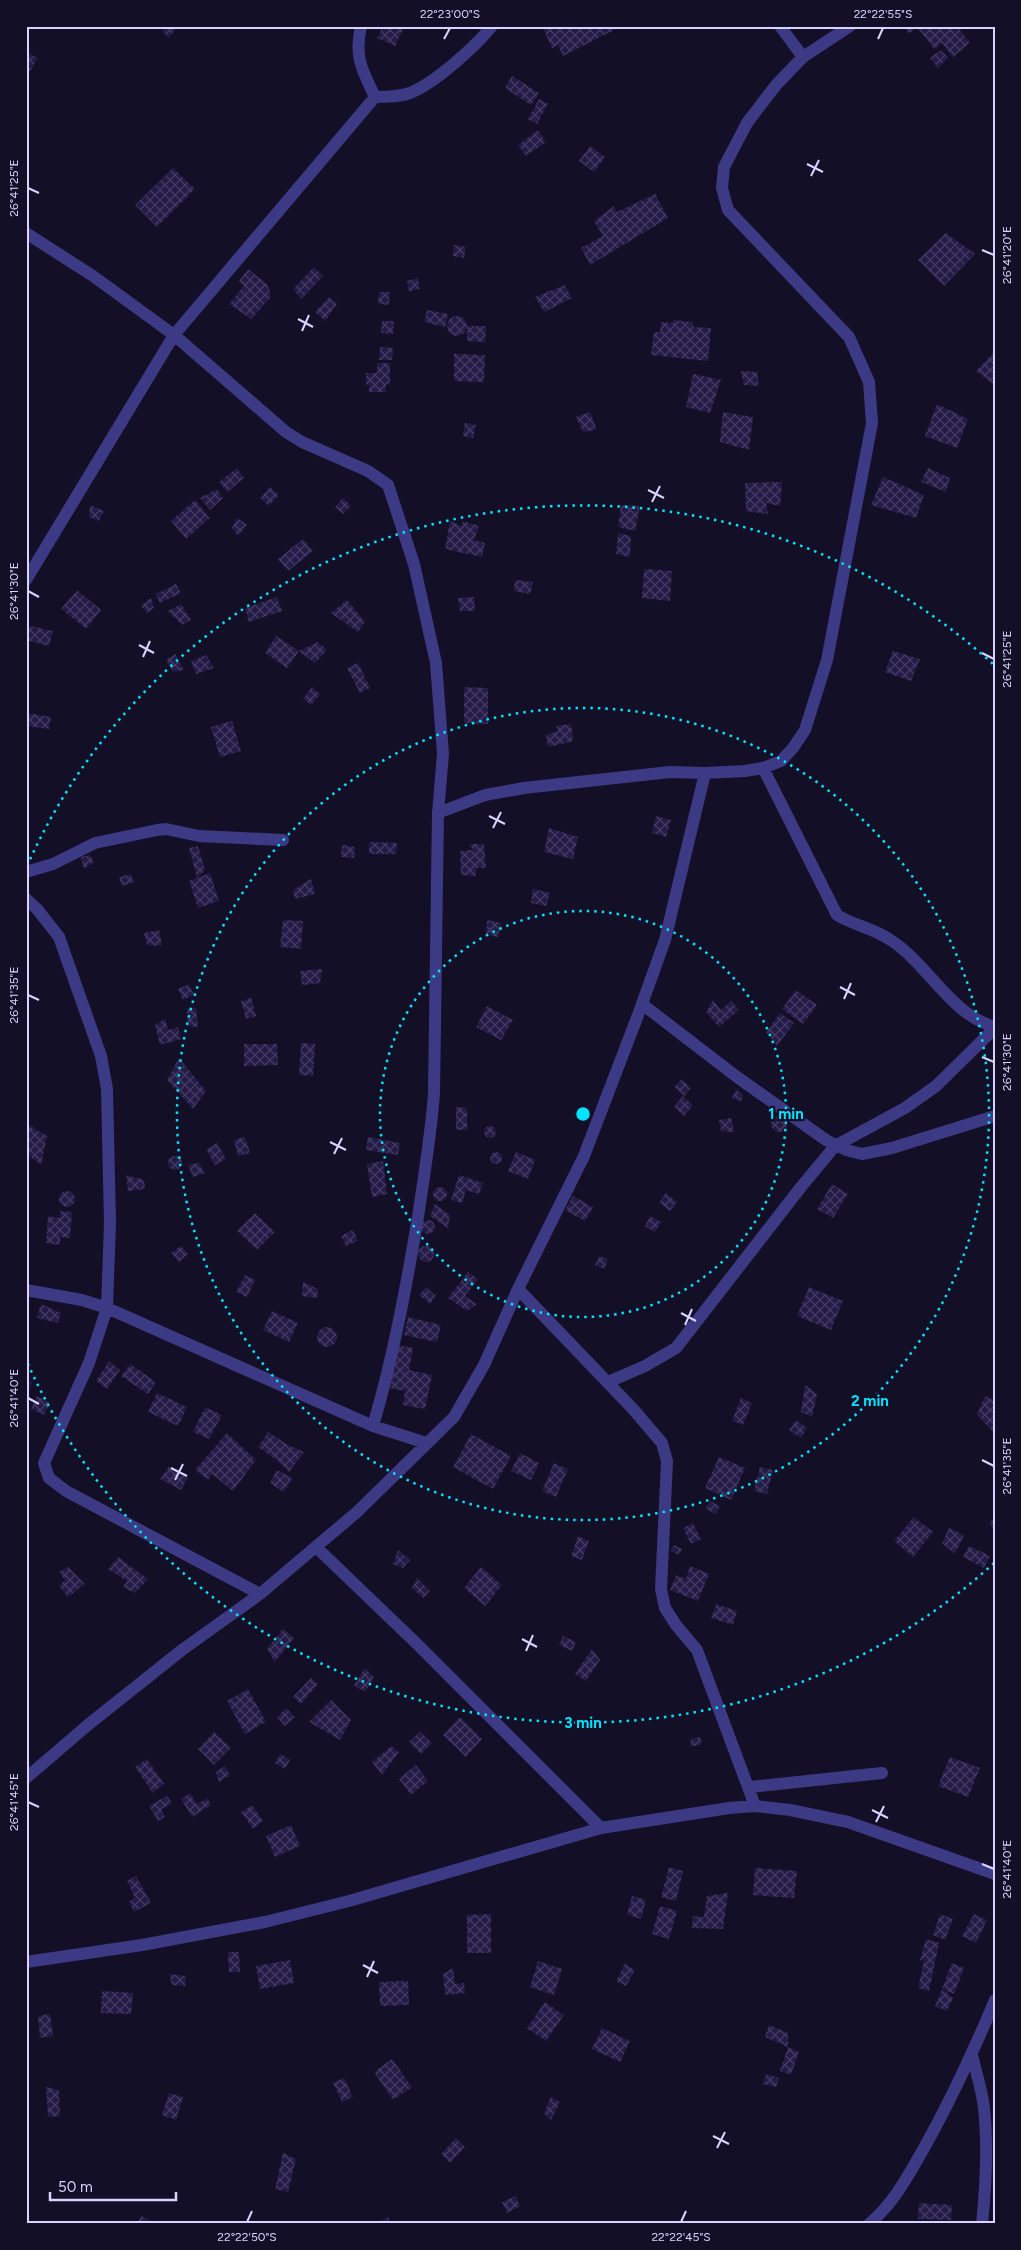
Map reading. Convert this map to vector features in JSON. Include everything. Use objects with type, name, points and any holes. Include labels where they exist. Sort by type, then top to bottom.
[{"type":"street","points":[[361,26],[358,37],[359,64],[375,97]]},
{"type":"street","points":[[26,580],[174,335],[375,97],[409,93],[427,83],[457,60],[492,26]]},
{"type":"street","points":[[780,26],[803,57]]},
{"type":"street","points":[[438,813],[485,795],[524,788],[670,772],[705,773],[763,768],[780,762],[793,748],[805,730],[827,660],[872,423],[869,382],[849,337],[728,210],[722,188],[724,166],[747,123],[776,85],[803,57],[850,26]]},
{"type":"street","points":[[26,233],[94,276],[174,335],[286,432],[302,442],[368,471],[388,485],[414,564],[436,663],[443,754],[438,813],[434,1093],[431,1131],[407,1283],[384,1387],[373,1426]]},
{"type":"street","points":[[608,1382],[645,1366],[676,1348],[801,1187],[836,1146],[905,1108],[936,1086],[995,1028],[984,1024],[967,1013],[889,938],[850,923],[837,915],[763,768]]},
{"type":"street","points":[[26,1778],[89,1724],[182,1650],[260,1594],[357,1512],[454,1417],[465,1401],[484,1366],[518,1289],[572,1182],[642,1004],[665,940],[677,896],[705,773]]},
{"type":"street","points":[[26,872],[53,864],[96,843],[157,830],[166,829],[199,836],[283,840]]},
{"type":"street","points":[[26,899],[37,909],[59,937],[101,1056],[106,1080],[110,1223],[107,1308],[89,1363],[44,1463],[49,1478],[66,1491],[260,1594]]},
{"type":"street","points":[[642,1004],[737,1077],[836,1146],[862,1154],[892,1148],[995,1116]]},
{"type":"street","points":[[518,1289],[608,1382],[662,1443],[667,1461],[661,1589],[665,1608],[676,1625],[698,1650],[750,1787],[755,1806]]},
{"type":"street","points":[[26,1290],[82,1300],[107,1308],[373,1426],[426,1443]]},
{"type":"street","points":[[316,1547],[416,1643],[601,1828]]},
{"type":"street","points":[[750,1787],[882,1773]]},
{"type":"street","points":[[26,1962],[142,1945],[265,1922],[349,1901],[601,1828],[729,1808],[755,1806],[790,1810],[848,1822],[995,1874]]},
{"type":"street","points":[[869,2224],[884,2211],[901,2188],[934,2130],[972,2055],[995,2000]]},
{"type":"street","points":[[972,2055],[984,2106],[990,2191],[982,2224]]},
{"type":"building","points":[[162,26],[178,26],[169,38],[163,32]]},
{"type":"building","points":[[383,26],[395,26],[403,30],[395,46],[377,38]]},
{"type":"building","points":[[542,26],[622,26],[563,56],[558,45],[552,48]]},
{"type":"building","points":[[903,26],[962,26],[959,29],[970,43],[953,57],[942,43],[934,49],[917,27],[909,34]]},
{"type":"building","points":[[941,50],[948,58],[938,68],[930,58]]},
{"type":"building","points":[[26,52],[38,58],[30,71],[26,69]]},
{"type":"building","points":[[512,76],[539,93],[531,105],[505,88]]},
{"type":"building","points":[[539,99],[548,104],[537,124],[528,119]]},
{"type":"building","points":[[538,130],[546,142],[526,156],[518,145]]},
{"type":"building","points":[[590,146],[605,157],[594,172],[579,161]]},
{"type":"building","points":[[173,168],[195,189],[157,227],[135,205]]},
{"type":"building","points":[[655,194],[668,218],[590,265],[581,248],[603,236],[594,221],[614,206],[617,212]]},
{"type":"building","points":[[946,233],[975,254],[944,286],[918,260]]},
{"type":"building","points":[[454,245],[466,247],[464,258],[453,256]]},
{"type":"building","points":[[314,267],[323,276],[301,299],[293,289]]},
{"type":"building","points":[[248,269],[268,285],[271,297],[251,319],[229,304],[244,286],[239,281]]},
{"type":"building","points":[[418,278],[420,289],[409,291],[407,281]]},
{"type":"building","points":[[565,285],[572,298],[544,312],[535,297]]},
{"type":"building","points":[[379,292],[390,292],[389,305],[378,304]]},
{"type":"building","points":[[329,297],[337,304],[325,321],[315,312]]},
{"type":"building","points":[[427,310],[448,314],[445,327],[424,322]]},
{"type":"building","points":[[457,316],[464,319],[467,326],[464,333],[457,336],[450,333],[447,326],[450,319]]},
{"type":"building","points":[[673,320],[692,322],[694,327],[711,328],[708,361],[651,355],[654,332],[660,332],[661,322],[673,323]]},
{"type":"building","points":[[382,321],[394,321],[393,334],[381,333]]},
{"type":"building","points":[[467,326],[486,326],[485,342],[467,341]]},
{"type":"building","points":[[380,347],[393,348],[392,360],[379,360]]},
{"type":"building","points":[[995,351],[995,382],[993,384],[976,371]]},
{"type":"building","points":[[454,354],[485,355],[484,382],[454,381]]},
{"type":"building","points":[[377,363],[390,363],[390,385],[386,384],[386,392],[369,392],[369,385],[366,385],[366,373],[377,373]]},
{"type":"building","points":[[741,371],[757,372],[759,386],[744,385]]},
{"type":"building","points":[[693,374],[721,380],[710,413],[686,407]]},
{"type":"building","points":[[937,404],[968,419],[957,448],[925,436]]},
{"type":"building","points":[[590,412],[597,430],[583,432],[576,417]]},
{"type":"building","points":[[723,412],[753,417],[749,450],[720,442]]},
{"type":"building","points":[[465,423],[476,425],[473,438],[463,436]]},
{"type":"building","points":[[237,468],[244,478],[227,492],[219,482]]},
{"type":"building","points":[[928,468],[950,478],[946,492],[921,482]]},
{"type":"building","points":[[883,477],[924,495],[916,518],[871,505]]},
{"type":"building","points":[[782,482],[780,506],[766,503],[768,514],[746,511],[745,483]]},
{"type":"building","points":[[270,487],[279,495],[269,506],[260,498]]},
{"type":"building","points":[[217,489],[223,498],[210,510],[200,498]]},
{"type":"building","points":[[343,498],[351,506],[343,514],[335,507]]},
{"type":"building","points":[[195,500],[210,518],[186,539],[171,521]]},
{"type":"building","points":[[90,505],[104,511],[99,521],[89,517]]},
{"type":"building","points":[[621,505],[640,506],[635,531],[618,527]]},
{"type":"building","points":[[237,518],[247,525],[238,536],[232,528]]},
{"type":"building","points":[[450,521],[462,526],[463,521],[479,526],[474,540],[485,543],[482,557],[445,549]]},
{"type":"building","points":[[618,533],[631,536],[630,557],[616,554]]},
{"type":"building","points":[[303,539],[313,551],[288,571],[278,559]]},
{"type":"building","points":[[644,569],[672,571],[670,601],[642,598]]},
{"type":"building","points":[[515,580],[533,582],[530,594],[514,591]]},
{"type":"building","points":[[176,584],[181,593],[160,603],[156,594]]},
{"type":"building","points":[[77,590],[101,610],[86,629],[61,609]]},
{"type":"building","points":[[277,597],[282,611],[249,622],[245,608]]},
{"type":"building","points":[[474,597],[475,611],[460,611],[458,598]]},
{"type":"building","points":[[151,598],[154,608],[147,613],[141,606]]},
{"type":"building","points":[[347,600],[365,622],[358,632],[331,613]]},
{"type":"building","points":[[181,604],[191,620],[182,625],[168,611]]},
{"type":"building","points":[[30,626],[53,631],[49,646],[26,640]]},
{"type":"building","points":[[276,636],[299,651],[287,668],[265,653]]},
{"type":"building","points":[[318,642],[327,650],[315,663],[299,651]]},
{"type":"building","points":[[893,651],[920,659],[911,681],[885,672]]},
{"type":"building","points":[[175,654],[184,670],[173,672],[166,660]]},
{"type":"building","points":[[206,655],[214,668],[196,674],[191,661]]},
{"type":"building","points":[[358,663],[370,688],[360,693],[347,668]]},
{"type":"building","points":[[312,687],[320,694],[311,705],[303,699]]},
{"type":"building","points":[[464,687],[488,688],[488,724],[464,723]]},
{"type":"building","points":[[26,713],[51,717],[49,729],[26,726]]},
{"type":"building","points":[[232,721],[241,751],[220,757],[211,727]]},
{"type":"building","points":[[571,724],[573,741],[548,747],[546,735],[558,731],[556,726]]},
{"type":"building","points":[[656,816],[671,820],[666,837],[652,833]]},
{"type":"building","points":[[549,828],[578,837],[573,859],[544,852]]},
{"type":"building","points":[[369,842],[397,843],[396,854],[369,854]]},
{"type":"building","points":[[469,844],[484,844],[486,868],[477,868],[475,876],[461,875],[460,851],[473,850]]},
{"type":"building","points":[[342,845],[355,847],[354,858],[341,857]]},
{"type":"building","points":[[198,846],[205,870],[197,878],[189,848]]},
{"type":"building","points":[[90,855],[94,862],[84,869],[81,857]]},
{"type":"building","points":[[210,873],[219,901],[198,908],[189,881]]},
{"type":"building","points":[[131,874],[134,882],[122,886],[119,877]]},
{"type":"building","points":[[311,879],[315,894],[295,899],[293,890]]},
{"type":"building","points":[[533,889],[550,893],[546,906],[531,903]]},
{"type":"building","points":[[283,920],[303,921],[301,949],[280,947]]},
{"type":"building","points":[[487,920],[501,923],[498,937],[486,935]]},
{"type":"building","points":[[159,930],[162,946],[147,945],[144,933]]},
{"type":"building","points":[[322,969],[320,983],[302,985],[300,971]]},
{"type":"building","points":[[189,984],[194,995],[183,1000],[178,989]]},
{"type":"building","points":[[796,990],[817,1005],[803,1024],[782,1009]]},
{"type":"building","points":[[251,998],[256,1016],[246,1019],[241,1001]]},
{"type":"building","points":[[713,1000],[721,1010],[731,1001],[739,1010],[719,1027],[706,1012]]},
{"type":"building","points":[[487,1006],[513,1020],[501,1040],[476,1027]]},
{"type":"building","points":[[196,1008],[198,1027],[188,1026],[187,1009]]},
{"type":"building","points":[[780,1013],[794,1023],[777,1046],[766,1032]]},
{"type":"building","points":[[165,1019],[168,1030],[178,1027],[181,1039],[160,1045],[155,1025]]},
{"type":"building","points":[[301,1043],[315,1044],[313,1076],[299,1075]]},
{"type":"building","points":[[244,1044],[277,1044],[278,1065],[244,1066]]},
{"type":"building","points":[[179,1058],[206,1091],[193,1109],[167,1080]]},
{"type":"building","points":[[682,1079],[691,1088],[684,1096],[674,1087]]},
{"type":"building","points":[[736,1089],[743,1095],[741,1101],[732,1098]]},
{"type":"building","points":[[683,1096],[693,1105],[684,1116],[674,1107]]},
{"type":"building","points":[[456,1107],[467,1108],[467,1130],[456,1130]]},
{"type":"building","points":[[779,1116],[787,1124],[779,1132],[771,1124]]},
{"type":"building","points":[[731,1118],[734,1132],[721,1131],[719,1120]]},
{"type":"building","points":[[27,1124],[47,1136],[41,1165],[26,1154]]},
{"type":"building","points":[[488,1126],[492,1126],[496,1132],[492,1138],[488,1138],[484,1134],[484,1130]]},
{"type":"building","points":[[245,1137],[250,1153],[238,1156],[234,1140]]},
{"type":"building","points":[[368,1137],[400,1143],[398,1155],[366,1150]]},
{"type":"building","points":[[217,1143],[226,1159],[215,1165],[206,1150]]},
{"type":"building","points":[[494,1152],[498,1152],[502,1158],[498,1164],[494,1164],[490,1160],[490,1156]]},
{"type":"building","points":[[516,1152],[535,1160],[528,1179],[508,1171]]},
{"type":"building","points":[[172,1156],[178,1156],[182,1163],[178,1170],[172,1170],[168,1166],[168,1160]]},
{"type":"building","points":[[383,1161],[387,1194],[372,1197],[367,1164]]},
{"type":"building","points":[[199,1163],[205,1173],[193,1177],[188,1165]]},
{"type":"building","points":[[126,1175],[144,1180],[145,1189],[128,1191]]},
{"type":"building","points":[[459,1175],[483,1183],[479,1194],[466,1190],[462,1203],[451,1200]]},
{"type":"building","points":[[832,1184],[848,1194],[833,1218],[817,1209]]},
{"type":"building","points":[[437,1187],[443,1187],[447,1194],[443,1201],[437,1201],[433,1197],[433,1191]]},
{"type":"building","points":[[67,1191],[73,1193],[75,1199],[73,1205],[67,1207],[61,1205],[59,1199],[61,1193]]},
{"type":"building","points":[[666,1193],[677,1202],[670,1211],[659,1203]]},
{"type":"building","points":[[573,1196],[593,1207],[585,1221],[565,1210]]},
{"type":"building","points":[[435,1204],[450,1215],[448,1228],[430,1216]]},
{"type":"building","points":[[60,1211],[72,1212],[70,1238],[60,1237],[60,1245],[46,1243],[48,1216],[60,1218]]},
{"type":"building","points":[[255,1213],[275,1232],[257,1250],[237,1231]]},
{"type":"building","points":[[650,1216],[661,1222],[655,1232],[645,1226]]},
{"type":"building","points":[[428,1220],[433,1222],[435,1227],[433,1232],[428,1234],[423,1232],[421,1227],[423,1222]]},
{"type":"building","points":[[353,1230],[358,1241],[346,1246],[341,1236]]},
{"type":"building","points":[[181,1246],[188,1254],[179,1262],[171,1253]]},
{"type":"building","points":[[426,1246],[434,1254],[426,1262],[418,1254]]},
{"type":"building","points":[[599,1256],[608,1259],[604,1269],[595,1265]]},
{"type":"building","points":[[468,1272],[478,1279],[465,1296],[477,1304],[467,1311],[448,1298]]},
{"type":"building","points":[[245,1275],[255,1280],[247,1297],[236,1292]]},
{"type":"building","points":[[303,1282],[318,1289],[317,1298],[302,1296]]},
{"type":"building","points":[[426,1287],[436,1296],[430,1304],[419,1295]]},
{"type":"building","points":[[809,1287],[843,1301],[831,1330],[797,1316]]},
{"type":"building","points":[[41,1304],[61,1313],[58,1323],[37,1318]]},
{"type":"building","points":[[272,1311],[298,1323],[289,1342],[263,1330]]},
{"type":"building","points":[[408,1317],[441,1325],[437,1342],[404,1335]]},
{"type":"building","points":[[327,1327],[334,1330],[337,1337],[334,1344],[327,1347],[320,1344],[317,1337],[320,1330]]},
{"type":"building","points":[[398,1345],[413,1348],[409,1370],[432,1375],[425,1409],[403,1405],[405,1391],[389,1388]]},
{"type":"building","points":[[109,1361],[120,1370],[107,1389],[96,1381]]},
{"type":"building","points":[[130,1364],[156,1382],[148,1394],[121,1376]]},
{"type":"building","points":[[26,1380],[32,1383],[26,1395]]},
{"type":"building","points":[[805,1385],[817,1394],[812,1417],[801,1412]]},
{"type":"building","points":[[157,1393],[187,1407],[178,1426],[148,1412]]},
{"type":"building","points":[[37,1396],[50,1403],[44,1415],[31,1409]]},
{"type":"building","points":[[985,1396],[995,1401],[995,1434],[977,1415]]},
{"type":"building","points":[[741,1398],[752,1403],[743,1425],[732,1421]]},
{"type":"building","points":[[205,1407],[222,1415],[209,1439],[193,1432]]},
{"type":"building","points":[[796,1420],[807,1428],[801,1438],[789,1430]]},
{"type":"building","points":[[268,1432],[288,1445],[304,1452],[289,1472],[278,1461],[258,1447]]},
{"type":"building","points":[[227,1433],[256,1460],[233,1491],[212,1474],[208,1480],[195,1470]]},
{"type":"building","points":[[471,1434],[511,1456],[493,1489],[453,1467]]},
{"type":"building","points":[[520,1453],[539,1463],[531,1480],[511,1471]]},
{"type":"building","points":[[719,1457],[745,1468],[731,1500],[705,1488]]},
{"type":"building","points":[[554,1463],[568,1469],[556,1497],[542,1491]]},
{"type":"building","points":[[169,1466],[188,1478],[181,1490],[160,1479]]},
{"type":"building","points":[[760,1467],[773,1470],[767,1494],[754,1491]]},
{"type":"building","points":[[277,1470],[292,1478],[284,1492],[270,1483]]},
{"type":"building","points":[[710,1501],[720,1506],[716,1514],[706,1509]]},
{"type":"building","points":[[995,1515],[995,1529],[989,1525]]},
{"type":"building","points":[[914,1517],[933,1532],[913,1557],[894,1541]]},
{"type":"building","points":[[693,1523],[701,1539],[691,1544],[683,1528]]},
{"type":"building","points":[[949,1528],[964,1535],[955,1554],[942,1543]]},
{"type":"building","points":[[578,1536],[589,1541],[582,1560],[571,1556]]},
{"type":"building","points":[[674,1545],[682,1549],[679,1555],[671,1551]]},
{"type":"building","points":[[969,1546],[990,1556],[984,1568],[963,1557]]},
{"type":"building","points":[[398,1550],[410,1560],[403,1568],[393,1564]]},
{"type":"building","points":[[118,1557],[148,1579],[135,1593],[123,1587],[127,1581],[108,1569]]},
{"type":"building","points":[[690,1566],[709,1574],[698,1601],[670,1590],[676,1575],[686,1579]]},
{"type":"building","points":[[68,1567],[85,1584],[68,1597],[59,1586],[65,1580],[59,1572]]},
{"type":"building","points":[[481,1567],[502,1585],[485,1606],[464,1588]]},
{"type":"building","points":[[417,1578],[430,1591],[423,1598],[412,1588]]},
{"type":"building","points":[[716,1604],[737,1611],[733,1625],[711,1618]]},
{"type":"building","points":[[283,1629],[294,1638],[275,1662],[267,1649]]},
{"type":"building","points":[[563,1636],[576,1642],[572,1651],[559,1645]]},
{"type":"building","points":[[592,1649],[600,1660],[586,1681],[575,1674]]},
{"type":"building","points":[[365,1668],[374,1677],[365,1692],[354,1685]]},
{"type":"building","points":[[311,1678],[318,1684],[301,1704],[293,1697]]},
{"type":"building","points":[[248,1689],[266,1722],[245,1734],[227,1701]]},
{"type":"building","points":[[331,1700],[351,1720],[340,1740],[309,1722]]},
{"type":"building","points":[[286,1708],[295,1717],[285,1726],[277,1717]]},
{"type":"building","points":[[460,1717],[482,1739],[466,1757],[443,1735]]},
{"type":"building","points":[[420,1731],[432,1743],[421,1754],[409,1742]]},
{"type":"building","points":[[214,1732],[231,1748],[214,1765],[198,1749]]},
{"type":"building","points":[[700,1737],[702,1744],[690,1747],[691,1739]]},
{"type":"building","points":[[391,1746],[399,1752],[382,1775],[372,1762]]},
{"type":"building","points":[[280,1754],[290,1760],[285,1769],[275,1763]]},
{"type":"building","points":[[950,1757],[980,1768],[968,1797],[938,1786]]},
{"type":"building","points":[[147,1759],[164,1784],[153,1793],[135,1767]]},
{"type":"building","points":[[416,1765],[428,1781],[411,1795],[399,1779]]},
{"type":"building","points":[[225,1766],[230,1775],[219,1782],[216,1772]]},
{"type":"building","points":[[190,1793],[197,1804],[207,1798],[211,1805],[192,1817],[181,1799]]},
{"type":"building","points":[[167,1796],[172,1803],[161,1810],[165,1817],[158,1821],[149,1806]]},
{"type":"building","points":[[252,1805],[263,1821],[253,1829],[241,1812]]},
{"type":"building","points":[[291,1825],[300,1846],[275,1857],[266,1836]]},
{"type":"building","points":[[669,1867],[683,1871],[676,1901],[661,1897]]},
{"type":"building","points":[[755,1868],[797,1871],[794,1898],[753,1895]]},
{"type":"building","points":[[136,1876],[151,1903],[134,1912],[129,1902],[135,1897],[127,1881]]},
{"type":"building","points":[[728,1893],[723,1929],[692,1928],[693,1916],[704,1917],[707,1896]]},
{"type":"building","points":[[632,1896],[646,1900],[641,1919],[627,1915]]},
{"type":"building","points":[[660,1906],[677,1911],[669,1939],[652,1934]]},
{"type":"building","points":[[491,1914],[491,1953],[467,1953],[467,1915]]},
{"type":"building","points":[[940,1914],[953,1919],[945,1940],[933,1935]]},
{"type":"building","points":[[974,1914],[987,1920],[976,1943],[962,1936]]},
{"type":"building","points":[[926,1939],[939,1943],[929,1991],[918,1988],[924,1961],[920,1960]]},
{"type":"building","points":[[228,1952],[239,1952],[240,1972],[229,1972]]},
{"type":"building","points":[[290,1960],[294,1983],[260,1989],[256,1966]]},
{"type":"building","points":[[538,1961],[562,1969],[554,1995],[530,1987]]},
{"type":"building","points":[[952,1963],[964,1968],[954,1994],[942,1989]]},
{"type":"building","points":[[625,1964],[635,1970],[626,1986],[616,1981]]},
{"type":"building","points":[[453,1968],[455,1984],[464,1983],[465,1993],[445,1995],[443,1974]]},
{"type":"building","points":[[169,1974],[186,1976],[185,1986],[172,1985]]},
{"type":"building","points":[[408,1981],[409,2005],[380,2006],[379,1982]]},
{"type":"building","points":[[942,1989],[953,1998],[947,2011],[935,2006]]},
{"type":"building","points":[[102,1991],[133,1993],[131,2014],[101,2013]]},
{"type":"building","points":[[545,2002],[564,2015],[546,2041],[527,2028]]},
{"type":"building","points":[[50,2014],[53,2036],[40,2038],[38,2016]]},
{"type":"building","points":[[769,2025],[788,2033],[788,2047],[765,2037]]},
{"type":"building","points":[[602,2028],[630,2041],[620,2062],[592,2049]]},
{"type":"building","points":[[788,2047],[799,2052],[791,2075],[780,2071]]},
{"type":"building","points":[[392,2059],[412,2087],[393,2100],[374,2072]]},
{"type":"building","points":[[766,2074],[779,2078],[776,2087],[763,2084]]},
{"type":"building","points":[[344,2078],[353,2097],[342,2102],[333,2083]]},
{"type":"building","points":[[46,2087],[59,2090],[60,2116],[48,2117]]},
{"type":"building","points":[[169,2093],[183,2097],[176,2120],[162,2115]]},
{"type":"building","points":[[551,2097],[560,2102],[551,2120],[544,2113]]},
{"type":"building","points":[[456,2138],[465,2147],[450,2163],[441,2154]]},
{"type":"building","points":[[283,2153],[296,2159],[288,2192],[275,2189]]},
{"type":"building","points":[[516,2196],[520,2206],[507,2213],[502,2202]]},
{"type":"building","points":[[919,2203],[952,2205],[951,2220],[918,2219]]},
{"type":"building","points":[[142,2216],[155,2224],[136,2224]]},
{"type":"building","points":[[388,2217],[391,2224],[375,2224]]}]
